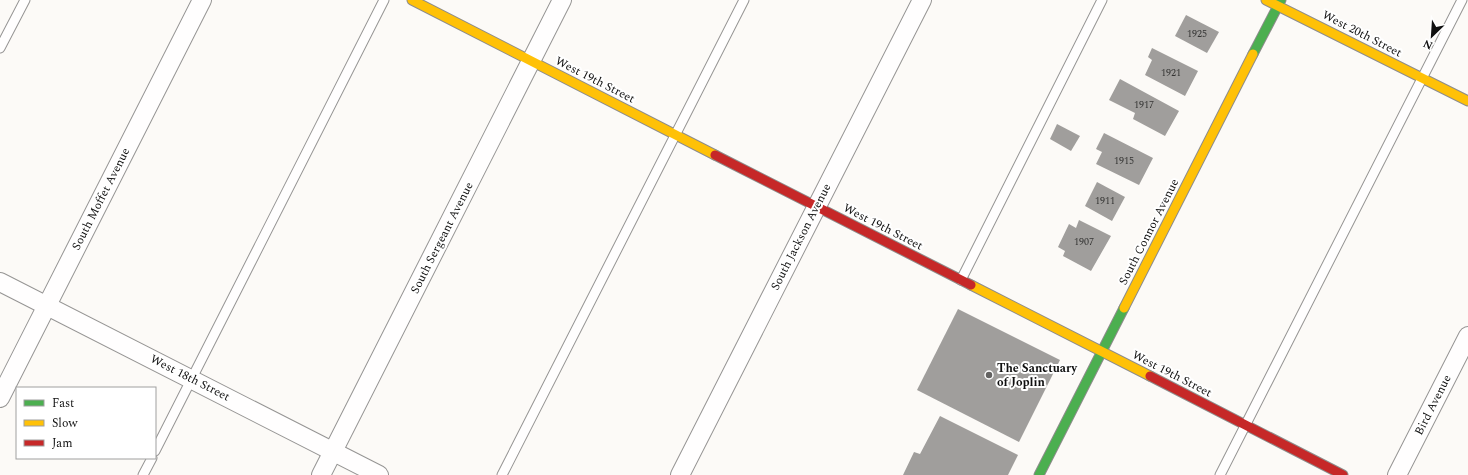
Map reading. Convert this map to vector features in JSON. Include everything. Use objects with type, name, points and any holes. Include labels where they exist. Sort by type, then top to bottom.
[{"type":"street","name":"South Moffet Avenue","points":[[0,398],[202,0]]},
{"type":"street","name":"West 19th Street","points":[[412,0],[1343,475]]},
{"type":"street","name":"South Sergeant Avenue","points":[[321,475],[562,0]]},
{"type":"street","name":"South Jackson Avenue","points":[[680,475],[922,0]]},
{"type":"street","name":"West 20th Street","points":[[1266,0],[1280,3],[1468,101]]},
{"type":"street","name":"South Connor Avenue","points":[[1039,475],[1280,3]]},
{"type":"street","name":"West 18th Street","points":[[0,282],[379,475]]},
{"type":"street","name":"Bird Avenue","points":[[1397,475],[1468,336]]},
{"type":"lane","points":[[0,48],[25,0]]},
{"type":"lane","points":[[156,450],[384,0]]},
{"type":"lane","points":[[502,475],[744,0]]},
{"type":"lane","points":[[961,280],[1102,0]]},
{"type":"lane","points":[[1220,475],[1462,0]]},
{"type":"lane","points":[[143,475],[151,459]]},
{"type":"building","points":[[1186,15],[1219,32],[1207,53],[1175,36]]},
{"type":"building","points":[[1152,48],[1198,71],[1185,96],[1145,75],[1152,60],[1148,57]]},
{"type":"building","points":[[1120,79],[1179,111],[1165,136],[1133,119],[1135,113],[1109,100]]},
{"type":"building","points":[[1057,124],[1080,136],[1071,151],[1050,139]]},
{"type":"building","points":[[1104,133],[1153,158],[1139,185],[1096,164],[1102,152],[1096,149]]},
{"type":"building","points":[[1097,182],[1125,197],[1112,221],[1085,206]]},
{"type":"building","points":[[1079,220],[1111,236],[1091,271],[1063,256],[1065,251],[1058,247],[1069,224],[1076,228]]},
{"type":"building","name":"The Sanctuary of Joplin","points":[[958,309],[1060,360],[1019,442],[917,390]]},
{"type":"building","points":[[940,416],[1018,455],[1008,475],[903,475],[914,452],[920,454]]},
{"type":"traffic: fast","points":[[1253,54],[1281,0]]},
{"type":"traffic: fast","points":[[1039,475],[1124,308]]},
{"type":"traffic: slow","points":[[412,0],[715,155]]},
{"type":"traffic: slow","points":[[1266,0],[1468,101]]},
{"type":"traffic: slow","points":[[1124,308],[1253,54]]},
{"type":"traffic: slow","points":[[971,285],[1150,376]]},
{"type":"traffic: jam","points":[[715,155],[971,285]]},
{"type":"traffic: jam","points":[[1150,376],[1343,475]]},
{"type":"place","name":"The Sanctuary of Joplin","points":[[989,375]]}]
